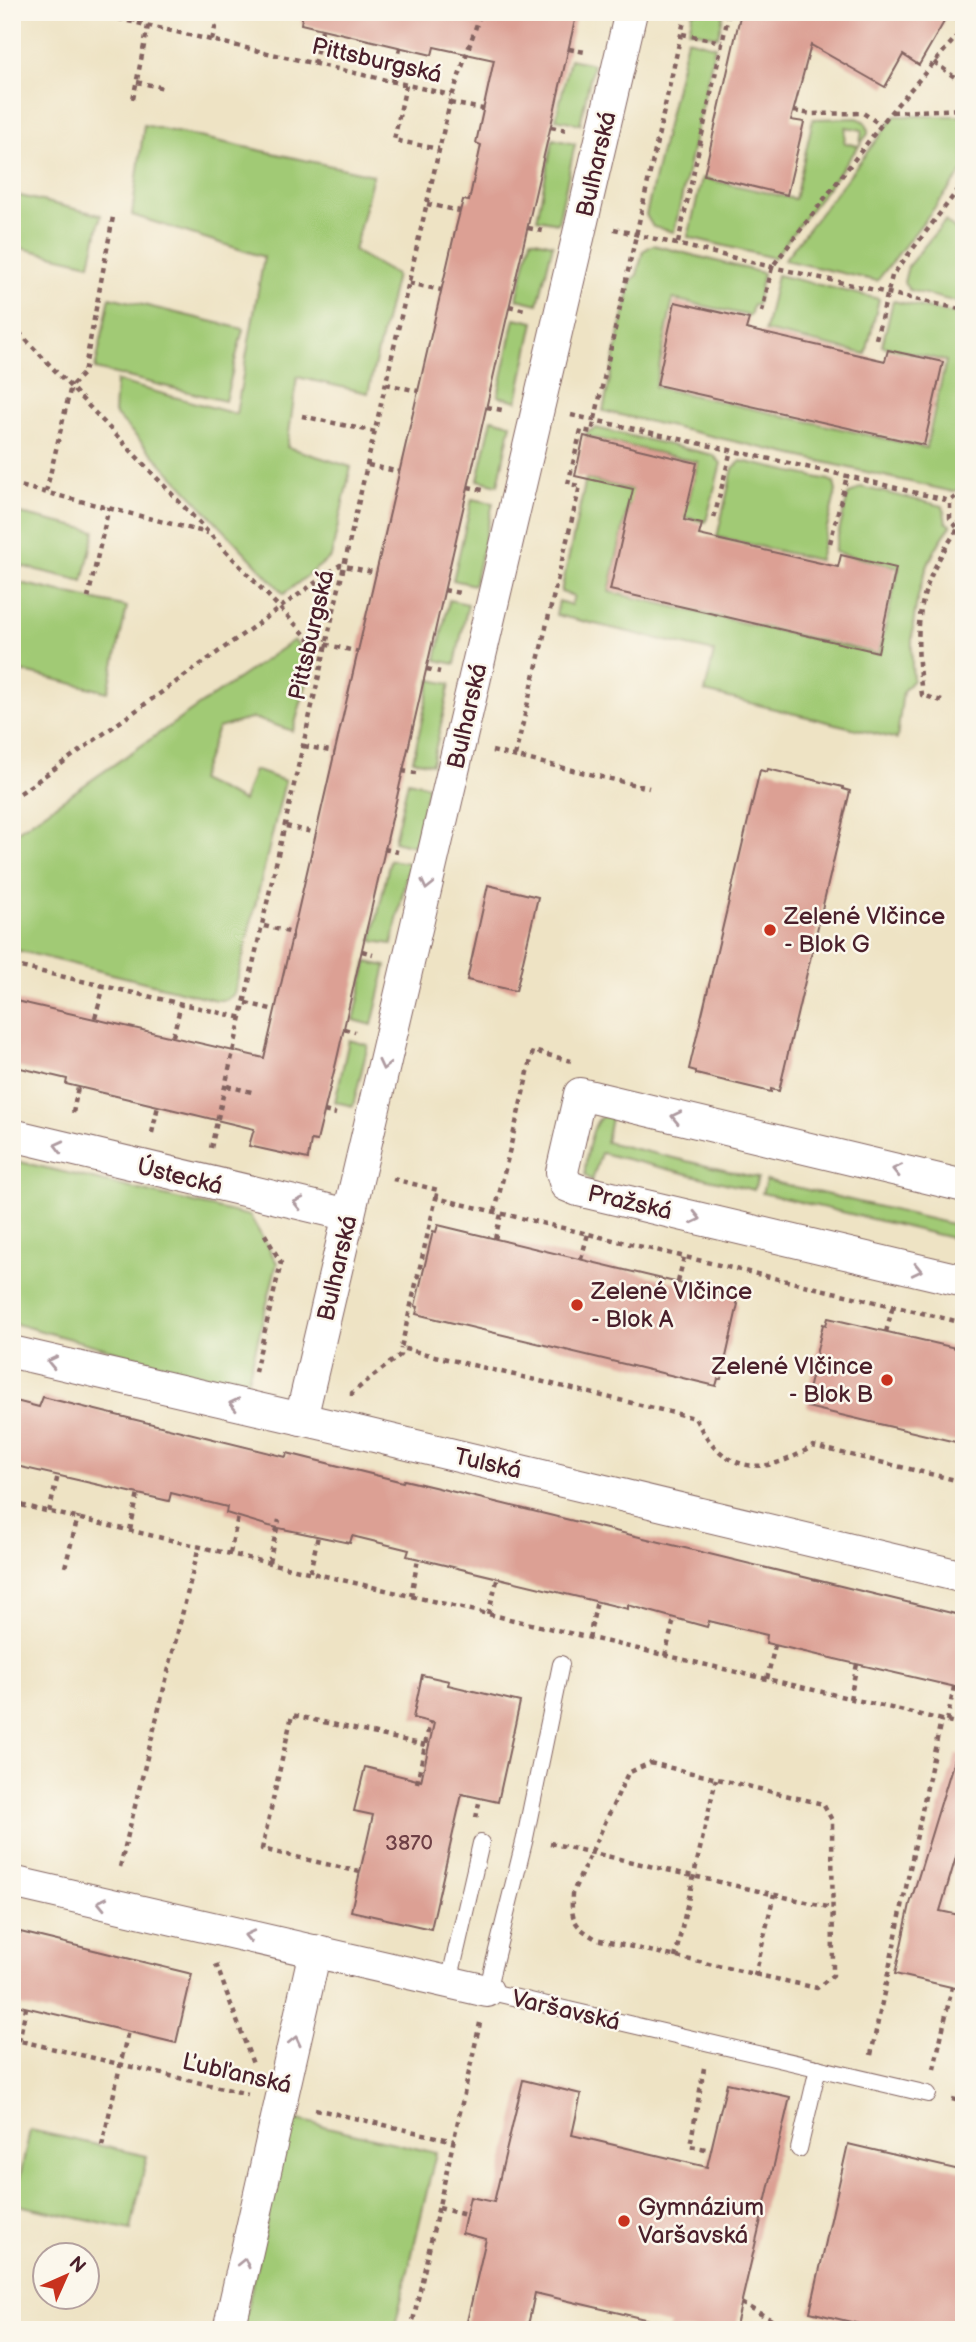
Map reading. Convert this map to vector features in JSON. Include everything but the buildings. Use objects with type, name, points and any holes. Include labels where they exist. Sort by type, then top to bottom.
[{"type":"street","name":"Bulharská","points":[[301,1419],[631,12]]},
{"type":"street","name":"Pražská","points":[[964,1186],[580,1094],[562,1172],[566,1185],[578,1190],[964,1282]]},
{"type":"street","name":"Ústecká","points":[[12,1135],[349,1215]]},
{"type":"street","name":"Tulská","points":[[12,1352],[964,1577]]},
{"type":"street","name":"Varšavská","points":[[12,1882],[487,1991]]},
{"type":"street","points":[[229,2330],[273,2099],[315,1951]]},
{"type":"lane","points":[[487,1991],[525,1838],[561,1664]]},
{"type":"lane","points":[[449,1982],[481,1843]]},
{"type":"lane","name":"Varšavská","points":[[487,1991],[928,2094]]},
{"type":"lane","points":[[799,2149],[818,2068]]},
{"type":"path","name":"Pittsburgská","points":[[89,12],[452,95]]},
{"type":"path","points":[[133,22],[136,12]]},
{"type":"path","points":[[212,40],[219,12]]},
{"type":"path","name":"Pittsburgská","points":[[203,1181],[243,1018],[450,102],[481,12]]},
{"type":"path","points":[[515,756],[580,486],[568,484],[581,430],[592,432],[687,12]]},
{"type":"path","points":[[678,243],[729,12]]},
{"type":"path","points":[[762,312],[772,267],[891,112],[964,26],[943,12]]},
{"type":"path","points":[[133,99],[148,26]]},
{"type":"path","points":[[314,64],[321,30]]},
{"type":"path","points":[[682,34],[722,42]]},
{"type":"path","points":[[393,82],[400,48]]},
{"type":"path","points":[[934,62],[964,85]]},
{"type":"path","points":[[137,82],[164,88]]},
{"type":"path","points":[[406,85],[394,140],[439,149]]},
{"type":"path","points":[[450,102],[483,110]]},
{"type":"path","points":[[891,112],[964,109]]},
{"type":"path","points":[[794,111],[811,114],[863,113],[881,125]]},
{"type":"path","points":[[876,339],[892,276],[964,182]]},
{"type":"path","points":[[427,204],[460,211]]},
{"type":"path","points":[[46,492],[71,386],[84,373],[113,217]]},
{"type":"path","points":[[582,222],[964,310]]},
{"type":"path","points":[[409,284],[441,290]]},
{"type":"path","points":[[12,325],[311,641],[359,652]]},
{"type":"path","points":[[386,384],[418,391]]},
{"type":"path","points":[[540,407],[950,501]]},
{"type":"path","points":[[302,416],[375,432]]},
{"type":"path","points":[[714,518],[731,450]]},
{"type":"path","points":[[368,465],[400,472]]},
{"type":"path","points":[[830,543],[847,476]]},
{"type":"path","points":[[12,484],[211,533]]},
{"type":"path","points":[[950,501],[964,492]]},
{"type":"path","points":[[942,701],[922,695],[916,649],[919,616],[927,585],[939,555],[961,530],[950,518],[950,501]]},
{"type":"path","points":[[88,598],[108,507]]},
{"type":"path","points":[[12,799],[340,565],[377,573]]},
{"type":"path","points":[[460,743],[649,788]]},
{"type":"path","points":[[304,746],[335,752]]},
{"type":"path","points":[[286,826],[316,833]]},
{"type":"path","points":[[264,926],[293,933]]},
{"type":"path","points":[[12,965],[243,1018]]},
{"type":"path","points":[[95,1018],[104,986]]},
{"type":"path","points":[[246,1003],[275,1010]]},
{"type":"path","points":[[173,1037],[181,1004]]},
{"type":"path","points":[[227,1086],[256,1093]]},
{"type":"path","points":[[345,1429],[352,1393],[400,1355],[438,1190],[360,1171]]},
{"type":"path","points":[[246,1192],[249,1205],[281,1263],[247,1407]]},
{"type":"path","points":[[436,1198],[964,1323]]},
{"type":"path","points":[[495,1238],[501,1214]]},
{"type":"path","points":[[582,1259],[589,1234]]},
{"type":"path","points":[[678,1282],[684,1257]]},
{"type":"path","points":[[886,1332],[893,1306]]},
{"type":"path","points":[[401,1348],[695,1418],[706,1440],[724,1456],[745,1465],[770,1466],[793,1459],[813,1446],[964,1482]]},
{"type":"path","points":[[49,1512],[58,1475]]},
{"type":"path","points":[[130,1530],[138,1494]]},
{"type":"path","points":[[12,1503],[964,1725]]},
{"type":"path","points":[[65,1567],[78,1517]]},
{"type":"path","points":[[230,1553],[238,1517]]},
{"type":"path","points":[[269,1562],[279,1520]]},
{"type":"path","points":[[310,1573],[318,1535]]},
{"type":"path","points":[[120,1867],[199,1546]]},
{"type":"path","points":[[411,1596],[418,1559]]},
{"type":"path","points":[[488,1614],[498,1577]]},
{"type":"path","points":[[589,1638],[597,1601]]},
{"type":"path","points":[[665,1656],[674,1619]]},
{"type":"path","points":[[767,1679],[775,1645]]},
{"type":"path","points":[[849,1699],[858,1664]]},
{"type":"path","points":[[866,2080],[944,1721],[954,1687]]},
{"type":"path","points":[[360,1872],[262,1849],[292,1715],[425,1745]]},
{"type":"path","points":[[417,1783],[430,1722]]},
{"type":"path","points":[[650,1763],[823,1804],[832,1820],[833,1975],[817,1988],[596,1939],[578,1928],[572,1914],[572,1894],[592,1853],[628,1773],[650,1763]]},
{"type":"path","points":[[675,1958],[716,1779]]},
{"type":"path","points":[[592,1853],[832,1908]]},
{"type":"path","points":[[755,1976],[774,1894]]},
{"type":"path","points":[[214,1956],[273,2099]]},
{"type":"path","points":[[952,1987],[928,2094],[964,2102]]},
{"type":"path","points":[[411,2330],[487,1991]]},
{"type":"path","points":[[19,2041],[26,2008]]},
{"type":"path","points":[[102,2146],[128,2031]]},
{"type":"path","name":"Ľubľanská","points":[[12,2039],[454,2141]]},
{"type":"path","points":[[709,2043],[690,2146],[711,2150]]},
{"type":"path","points":[[439,2208],[466,2215]]},
{"type":"path","points":[[741,2303],[778,2327],[806,2330]]},
{"type":"green space","points":[[693,12],[724,12],[718,37],[689,30]]},
{"type":"green space","points":[[687,39],[715,46],[674,232],[653,227],[646,215]]},
{"type":"green space","points":[[570,59],[593,64],[580,124],[556,119]]},
{"type":"green space","points":[[895,116],[964,116],[964,170],[877,281],[784,260]]},
{"type":"green space","points":[[857,118],[866,124],[868,134],[860,144],[862,130],[846,127],[844,143],[859,146],[774,258],[688,237],[702,178],[795,199],[813,119]]},
{"type":"green space","points":[[144,125],[373,175],[354,251],[396,275],[368,393],[297,377],[287,447],[351,467],[331,557],[284,594],[114,413],[116,381],[236,414],[264,257],[132,215]]},
{"type":"green space","points":[[553,139],[575,144],[558,223],[537,219]]},
{"type":"green space","points":[[12,194],[101,215],[90,264],[12,246]]},
{"type":"green space","points":[[945,221],[964,237],[964,304],[909,290],[904,282],[908,266]]},
{"type":"green space","points":[[531,239],[553,244],[538,304],[517,299]]},
{"type":"green space","points":[[653,245],[763,273],[757,305],[753,305],[750,316],[673,299],[655,387],[926,448],[946,361],[882,346],[893,301],[964,316],[964,486],[953,492],[603,411],[631,281],[637,275],[643,251]]},
{"type":"green space","points":[[777,275],[879,299],[866,354],[765,331]]},
{"type":"green space","points":[[110,297],[243,329],[225,401],[95,369]]},
{"type":"green space","points":[[515,318],[534,322],[517,401],[498,396]]},
{"type":"green space","points":[[492,419],[511,424],[498,485],[478,480]]},
{"type":"green space","points":[[596,428],[713,455],[721,463],[706,522],[628,505],[609,592],[879,654],[899,567],[834,552],[848,495],[861,487],[943,506],[946,522],[951,526],[930,560],[917,599],[912,640],[913,680],[903,691],[897,739],[705,692],[714,652],[556,615],[559,601],[571,605],[574,596],[561,592],[586,479],[688,503],[698,462],[586,436],[587,432]]},
{"type":"green space","points":[[741,461],[834,483],[836,491],[819,560],[717,537],[733,468]]},
{"type":"green space","points":[[472,499],[493,503],[474,585],[453,580]]},
{"type":"green space","points":[[12,512],[95,531],[83,581],[12,564]]},
{"type":"green space","points":[[12,581],[127,607],[108,692],[12,669]]},
{"type":"green space","points":[[449,600],[468,604],[455,664],[436,660]]},
{"type":"green space","points":[[294,640],[312,664],[293,731],[253,718],[218,728],[199,780],[243,801],[254,770],[285,781],[234,994],[226,1000],[216,1000],[12,949],[12,835]]},
{"type":"green space","points":[[431,680],[450,684],[432,764],[413,760]]},
{"type":"green space","points":[[408,781],[428,786],[414,846],[394,841]]},
{"type":"green space","points":[[390,860],[409,863],[392,944],[372,941]]},
{"type":"green space","points":[[367,962],[386,966],[372,1025],[354,1020]]},
{"type":"green space","points":[[349,1040],[368,1045],[353,1106],[335,1102]]},
{"type":"green space","points":[[612,1114],[606,1142],[758,1178],[754,1190],[601,1153],[592,1181],[585,1175],[585,1170],[592,1133],[600,1118]]},
{"type":"green space","points":[[12,1160],[250,1216],[277,1263],[246,1387],[12,1323]]},
{"type":"green space","points":[[766,1180],[964,1227],[964,1241],[762,1193]]},
{"type":"green space","points":[[290,2118],[436,2153],[394,2330],[242,2330]]},
{"type":"green space","points":[[30,2130],[147,2156],[131,2230],[14,2204]]},
{"type":"place","name":"Zelené Vlčince - Blok G","points":[[770,930]]},
{"type":"place","name":"Zelené Vlčince - Blok A","points":[[577,1305]]},
{"type":"place","name":"Zelené Vlčince - Blok B","points":[[887,1380]]},
{"type":"place","name":"Gymnázium Varšavská","points":[[624,2221]]}]
